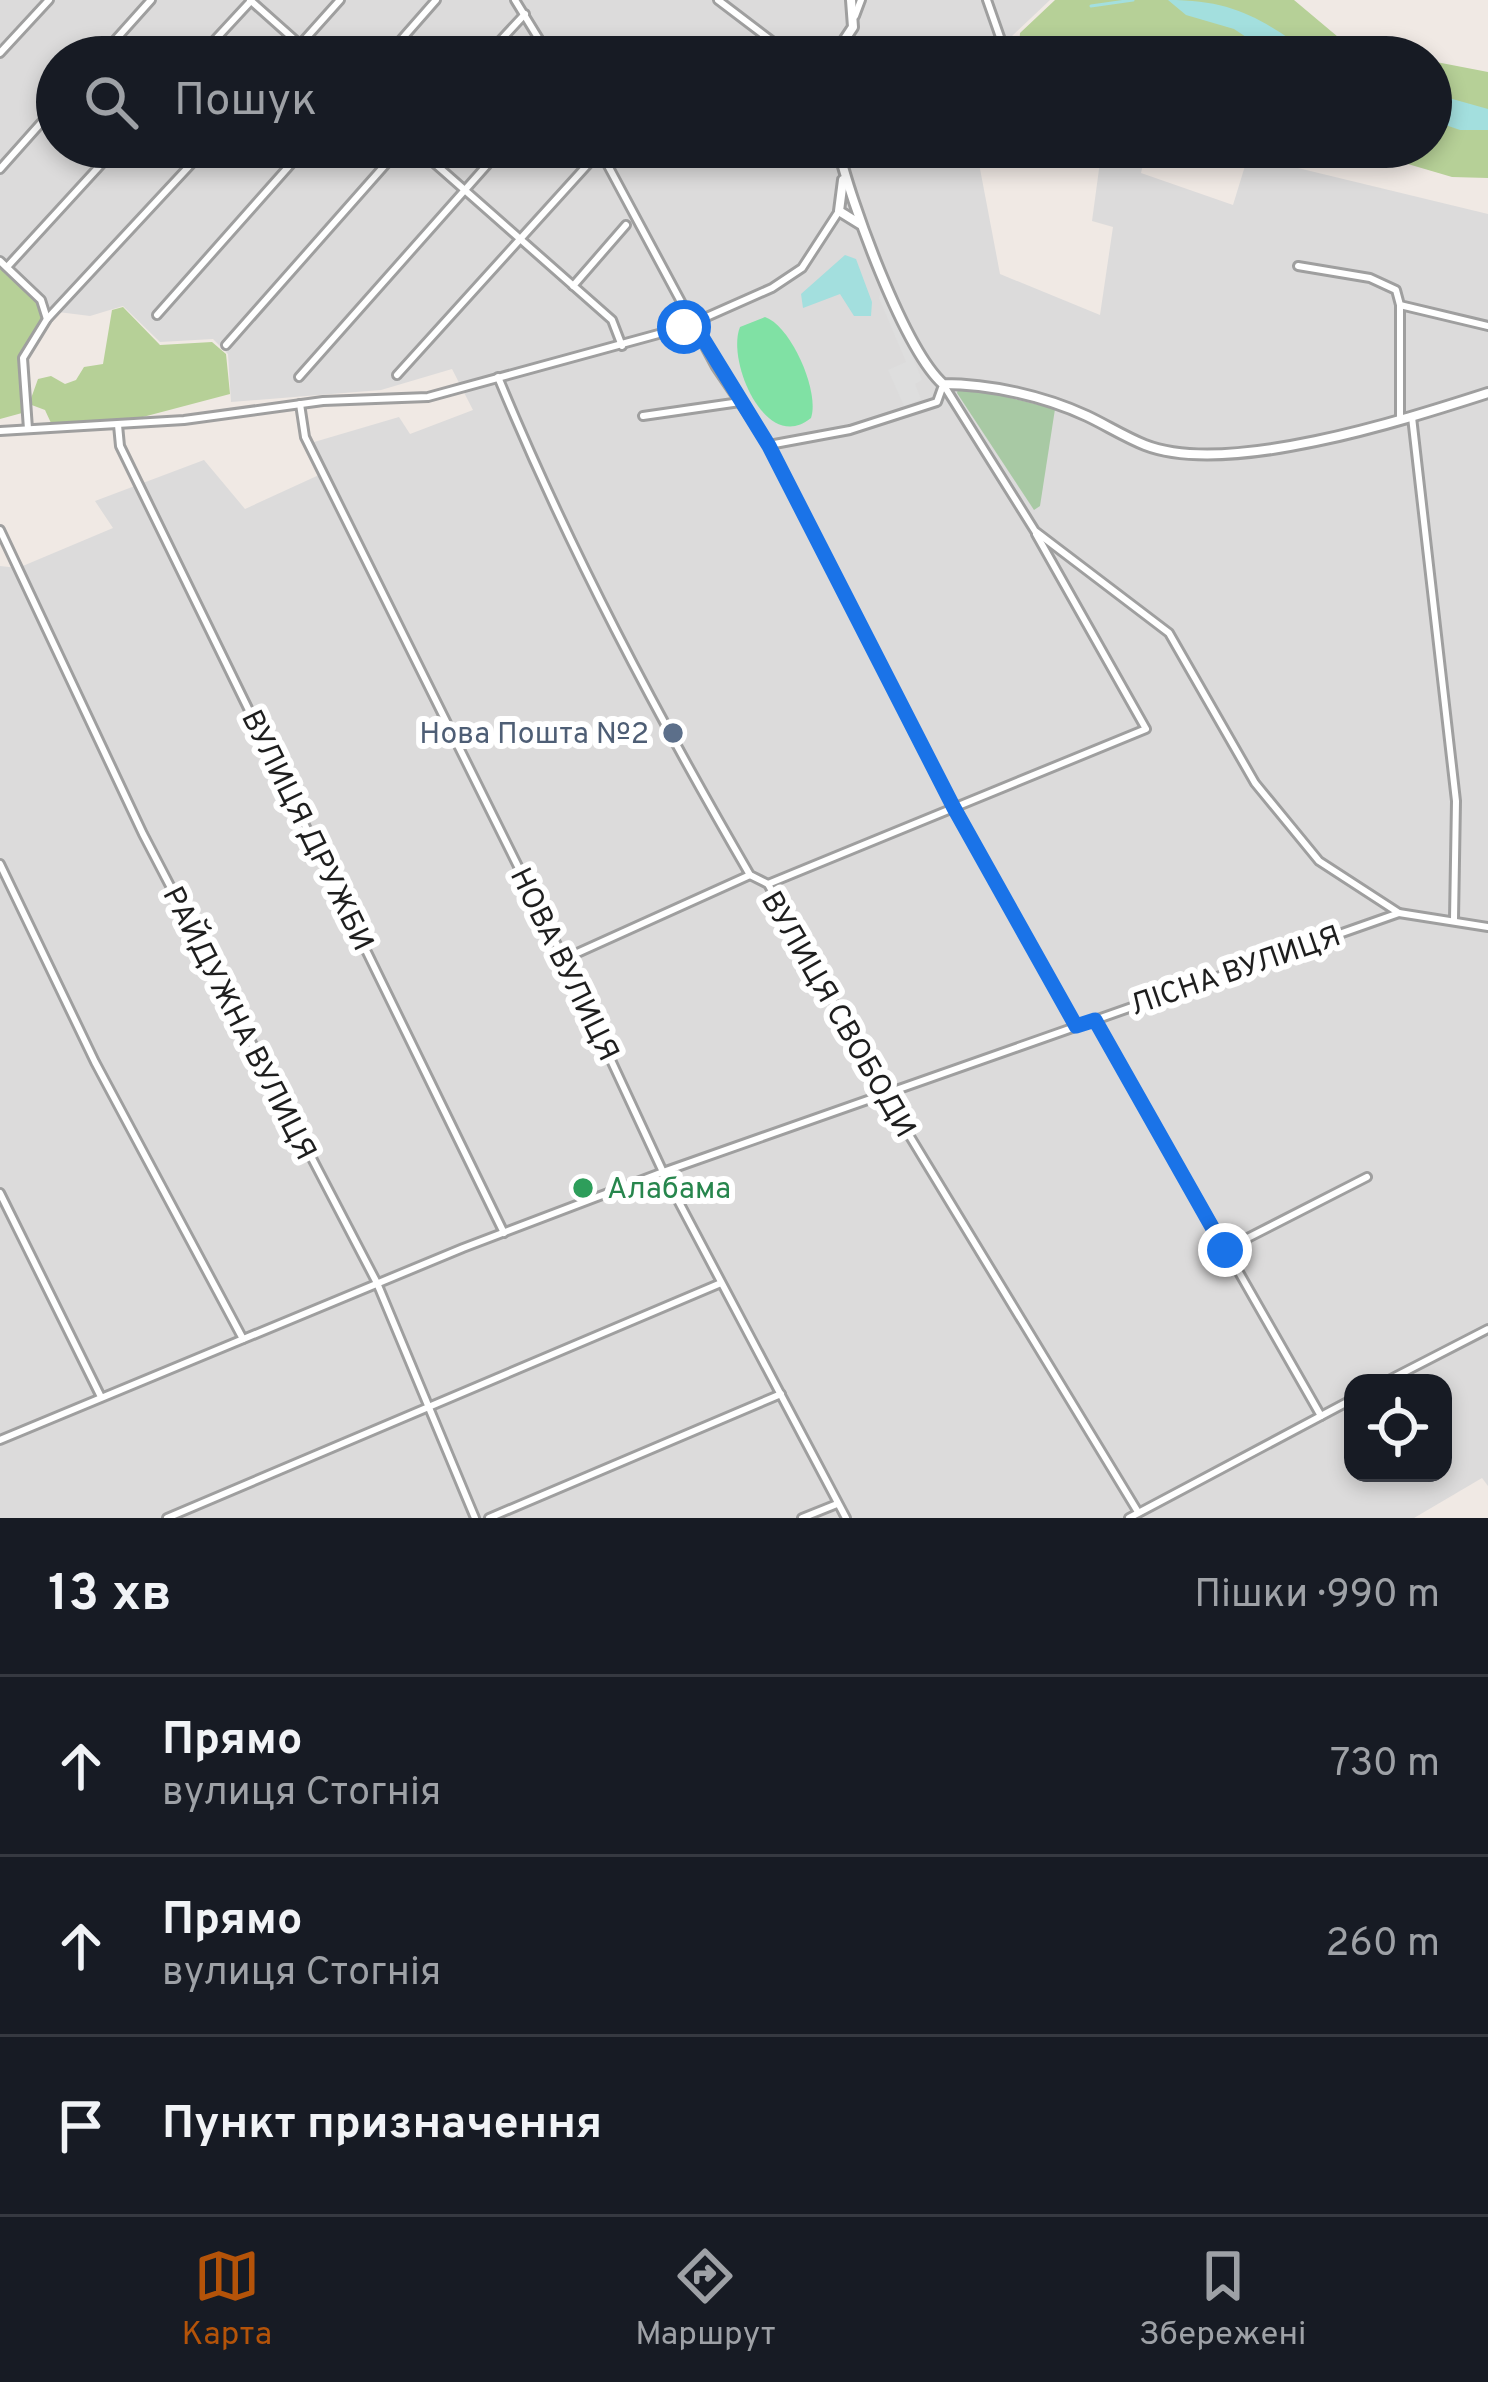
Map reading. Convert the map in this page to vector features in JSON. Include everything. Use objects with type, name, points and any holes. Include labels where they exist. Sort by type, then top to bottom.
[{"type":"street","points":[[0,53],[49,0]]},
{"type":"street","points":[[119,36],[151,0]]},
{"type":"street","points":[[219,36],[251,0],[291,36]]},
{"type":"street","points":[[307,36],[340,0]]},
{"type":"street","points":[[404,36],[436,0]]},
{"type":"street","points":[[515,0],[538,36]]},
{"type":"street","points":[[718,0],[765,36]]},
{"type":"street","points":[[851,0],[855,16]]},
{"type":"street","points":[[844,36],[862,0]]},
{"type":"street","points":[[987,0],[1000,36]]},
{"type":"street","points":[[505,36],[525,14]]},
{"type":"street","points":[[0,169],[36,129]]},
{"type":"street","points":[[46,319],[41,301],[4,264],[97,168]]},
{"type":"street","points":[[28,429],[23,358],[46,319],[187,168]]},
{"type":"street","points":[[157,315],[287,168]]},
{"type":"street","points":[[226,345],[382,168]]},
{"type":"street","points":[[440,168],[612,320],[622,346]]},
{"type":"street","points":[[299,377],[483,168]]},
{"type":"street","points":[[397,375],[582,168]]},
{"type":"street","points":[[609,168],[694,324],[769,446],[954,808],[1076,1026]]},
{"type":"street","points":[[768,884],[1146,729],[1035,531],[943,384],[926,369],[842,168]]},
{"type":"street","points":[[0,431],[428,397],[694,324],[772,288],[802,268],[840,207],[843,173]]},
{"type":"street","points":[[840,207],[857,207]]},
{"type":"street","points":[[840,207],[865,227]]},
{"type":"street","points":[[831,226],[850,218],[857,207]]},
{"type":"street","points":[[573,286],[626,225]]},
{"type":"street","points":[[1298,266],[1370,278],[1396,290],[1400,419]]},
{"type":"street","points":[[1400,305],[1488,326]]},
{"type":"street","name":"ВУЛИЦЯ СВОБОДИ","points":[[498,377],[554,513],[644,692],[750,875],[768,884],[883,1092],[1138,1512]]},
{"type":"street","points":[[943,384],[971,384],[1059,405],[1145,446],[1178,454],[1226,456],[1400,419],[1488,393]]},
{"type":"street","points":[[769,446],[850,430],[937,402],[943,384]]},
{"type":"street","points":[[643,416],[740,402]]},
{"type":"street","name":"НОВА ВУЛИЦЯ","points":[[300,404],[305,437],[564,959],[663,1172],[847,1518]]},
{"type":"street","points":[[1412,416],[1456,801],[1454,919]]},
{"type":"street","name":"ВУЛИЦЯ ДРУЖБИ","points":[[118,425],[120,446],[504,1233]]},
{"type":"street","name":"РАЙДУЖНА ВУЛИЦЯ","points":[[0,530],[143,834],[377,1283],[475,1518]]},
{"type":"street","points":[[1035,531],[1169,633],[1255,783],[1319,861],[1399,913],[1488,927]]},
{"type":"street","points":[[0,864],[95,1062],[243,1339]]},
{"type":"street","points":[[564,959],[750,875]]},
{"type":"street","name":"ЛІСНА ВУЛИЦЯ","points":[[0,1440],[377,1283],[663,1172],[1399,913]]},
{"type":"street","points":[[1095,1020],[1321,1416]]},
{"type":"street","points":[[1225,1250],[1367,1177]]},
{"type":"street","points":[[0,1193],[101,1397]]},
{"type":"street","points":[[167,1518],[721,1283]]},
{"type":"street","points":[[1400,1374],[1488,1329]]},
{"type":"street","points":[[489,1518],[781,1394]]},
{"type":"street","points":[[1129,1518],[1344,1404]]},
{"type":"street","points":[[802,1518],[837,1504]]},
{"type":"shaded area","points":[[0,0],[1050,0],[1012,36],[36,36],[36,168],[980,168],[1000,274],[1100,315],[1113,227],[1092,221],[1099,168],[1142,168],[1141,173],[1233,205],[1244,168],[1298,168],[1488,214],[1488,1486],[1482,1478],[1414,1518],[0,1518],[0,566],[18,568],[113,528],[95,501],[204,460],[245,509],[319,475],[304,445],[399,417],[410,434],[473,410],[452,369],[381,390],[231,402],[228,354],[213,339],[160,342],[123,306],[90,316],[50,311],[0,264]]},
{"type":"shaded area","points":[[883,283],[922,380],[915,384],[921,399],[904,406],[888,370],[906,362],[879,298]]},
{"type":"green space","points":[[1055,0],[1294,0],[1337,36],[1020,36]]},
{"type":"green space","points":[[1452,65],[1488,72],[1488,178],[1452,177],[1421,168],[1452,168]]},
{"type":"green space","points":[[0,267],[39,303],[44,319],[20,354],[22,413],[0,419]]},
{"type":"green space","points":[[123,307],[160,345],[212,342],[226,354],[230,394],[139,418],[51,423],[45,410],[29,404],[38,379],[51,376],[65,384],[76,380],[84,367],[103,364],[112,310]]},
{"type":"green space","points":[[765,317],[784,333],[807,377],[811,418],[794,426],[779,424],[765,414],[744,380],[737,342],[740,327]]},
{"type":"green space","points":[[959,385],[1055,409],[1040,506],[1034,510],[957,393]]},
{"type":"water","points":[[1168,0],[1230,8],[1286,36],[1244,36],[1186,15]]},
{"type":"water","points":[[1452,99],[1488,109],[1488,130],[1452,127]]},
{"type":"water","points":[[845,255],[856,259],[872,302],[871,316],[854,316],[840,294],[803,308],[801,294]]},
{"type":"waterway","points":[[1091,6],[1133,0]]},
{"type":"place","name":"Нова Пошта №2","points":[[673,733]]},
{"type":"place","name":"Алабама","points":[[583,1188]]},
{"type":"route","points":[[684,327],[694,324],[716,367],[769,446],[954,808],[1032,939],[1076,1026],[1095,1020],[1225,1250]]}]
